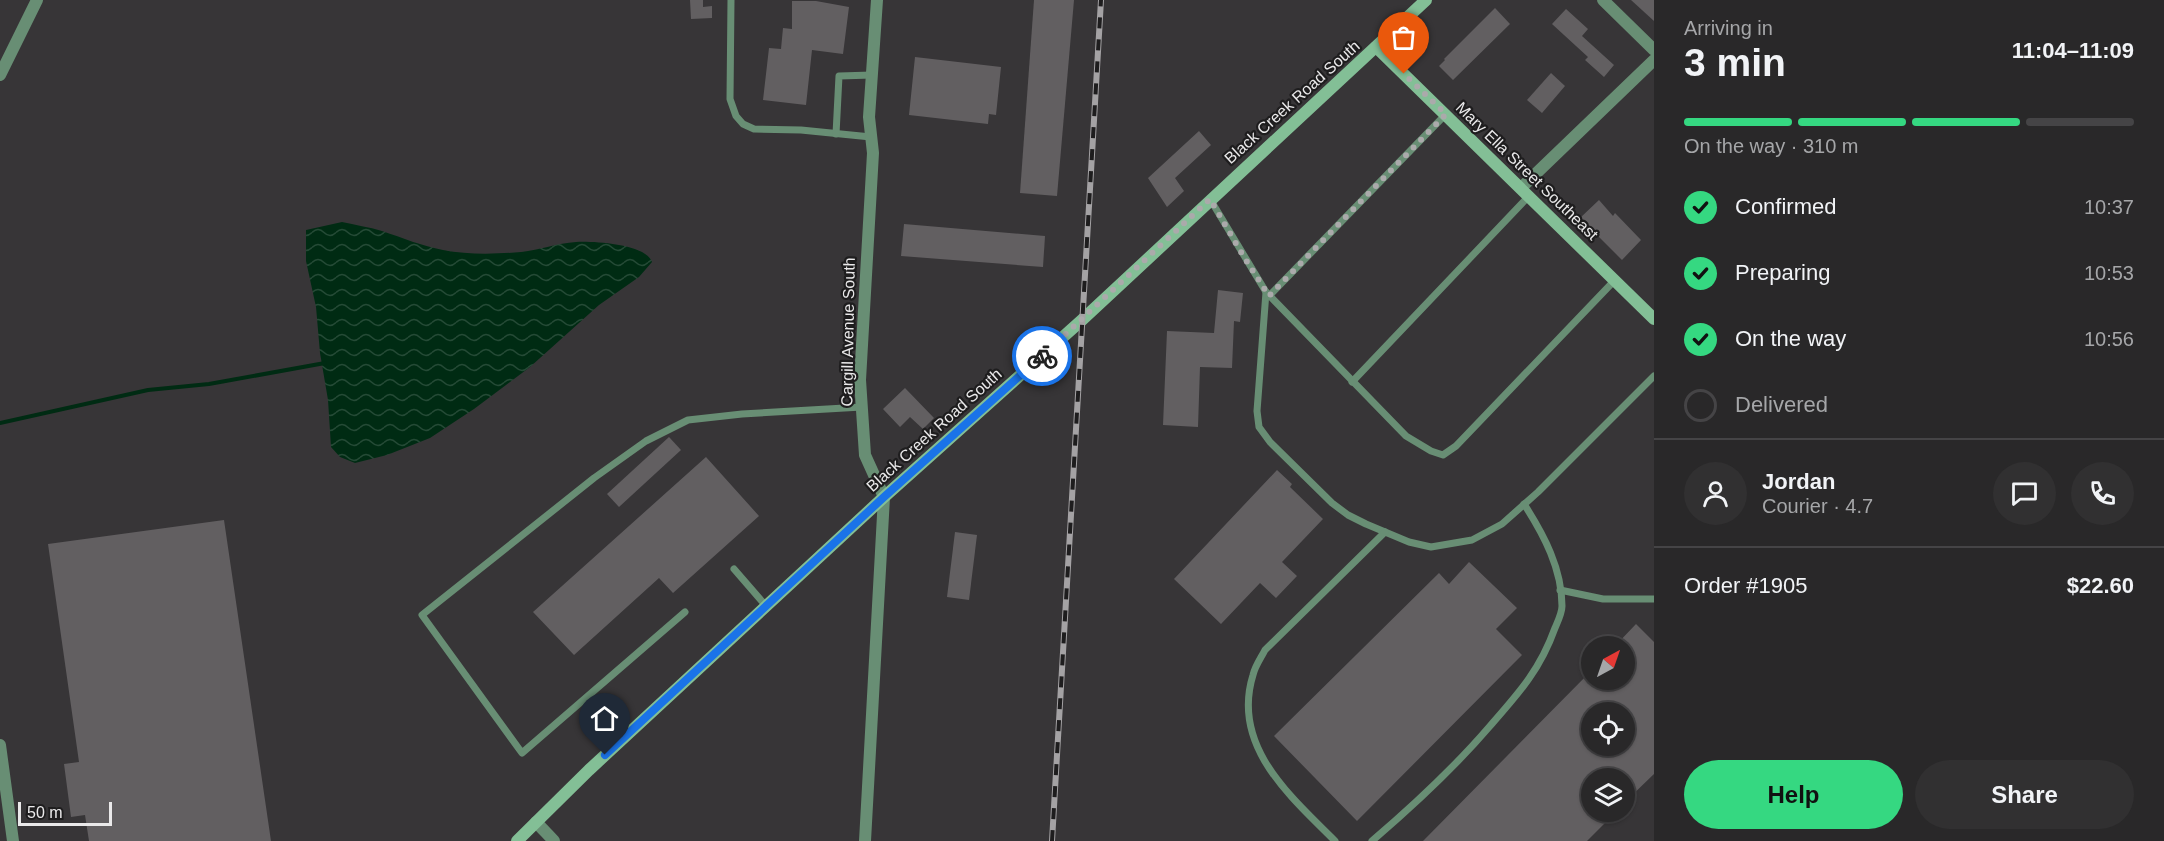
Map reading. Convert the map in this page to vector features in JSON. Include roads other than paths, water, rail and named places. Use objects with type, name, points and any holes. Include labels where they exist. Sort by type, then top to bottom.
[{"type":"street","points":[[0,75],[37,0]]},
{"type":"street","name":"Cargill Avenue South","points":[[866,841],[884,497],[865,455],[860,359],[873,153],[870,117],[877,0]]},
{"type":"street","name":"Black Creek Road South","points":[[517,841],[598,762],[766,606],[1082,320],[1426,0]]},
{"type":"street","points":[[1603,0],[1654,50]]},
{"type":"street","name":"Mary Ella Street Southeast","points":[[1376,47],[1654,319]]},
{"type":"street","points":[[1525,192],[1654,60]]},
{"type":"street","points":[[0,745],[13,841]]},
{"type":"street","points":[[536,822],[554,841]]},
{"type":"lane","points":[[731,0],[730,99],[736,116],[743,124],[754,129],[871,137]]},
{"type":"lane","points":[[836,134],[839,76],[872,75]]},
{"type":"lane","points":[[1446,114],[1268,294],[1257,411],[1259,427],[1270,442],[1332,504],[1348,515],[1409,542],[1431,547],[1472,540],[1502,524],[1654,376]]},
{"type":"lane","points":[[1352,382],[1525,192]]},
{"type":"lane","points":[[1210,199],[1268,294],[1406,436],[1431,451],[1443,455],[1456,446],[1614,281]]},
{"type":"lane","points":[[685,612],[522,753],[422,615],[594,478],[646,441],[688,420],[742,414],[862,407]]},
{"type":"lane","points":[[1372,841],[1428,792],[1465,755],[1528,684],[1549,645],[1563,608],[1557,574],[1546,538],[1524,504]]},
{"type":"lane","points":[[1335,841],[1275,778],[1256,743],[1250,726],[1248,700],[1253,674],[1265,650],[1384,532]]},
{"type":"lane","points":[[734,569],[766,606]]},
{"type":"lane","points":[[1560,591],[1603,599],[1654,600]]},
{"type":"water","points":[[342,222],[453,252],[512,253],[569,243],[594,242],[630,247],[648,256],[652,262],[639,277],[599,305],[530,367],[474,409],[430,438],[387,455],[355,463],[340,457],[331,447],[328,400],[320,353],[316,307],[306,261],[306,230]]},
{"type":"waterway","points":[[0,423],[148,390],[209,384],[325,363]]},
{"type":"railway","points":[[1052,841],[1101,0]]}]
